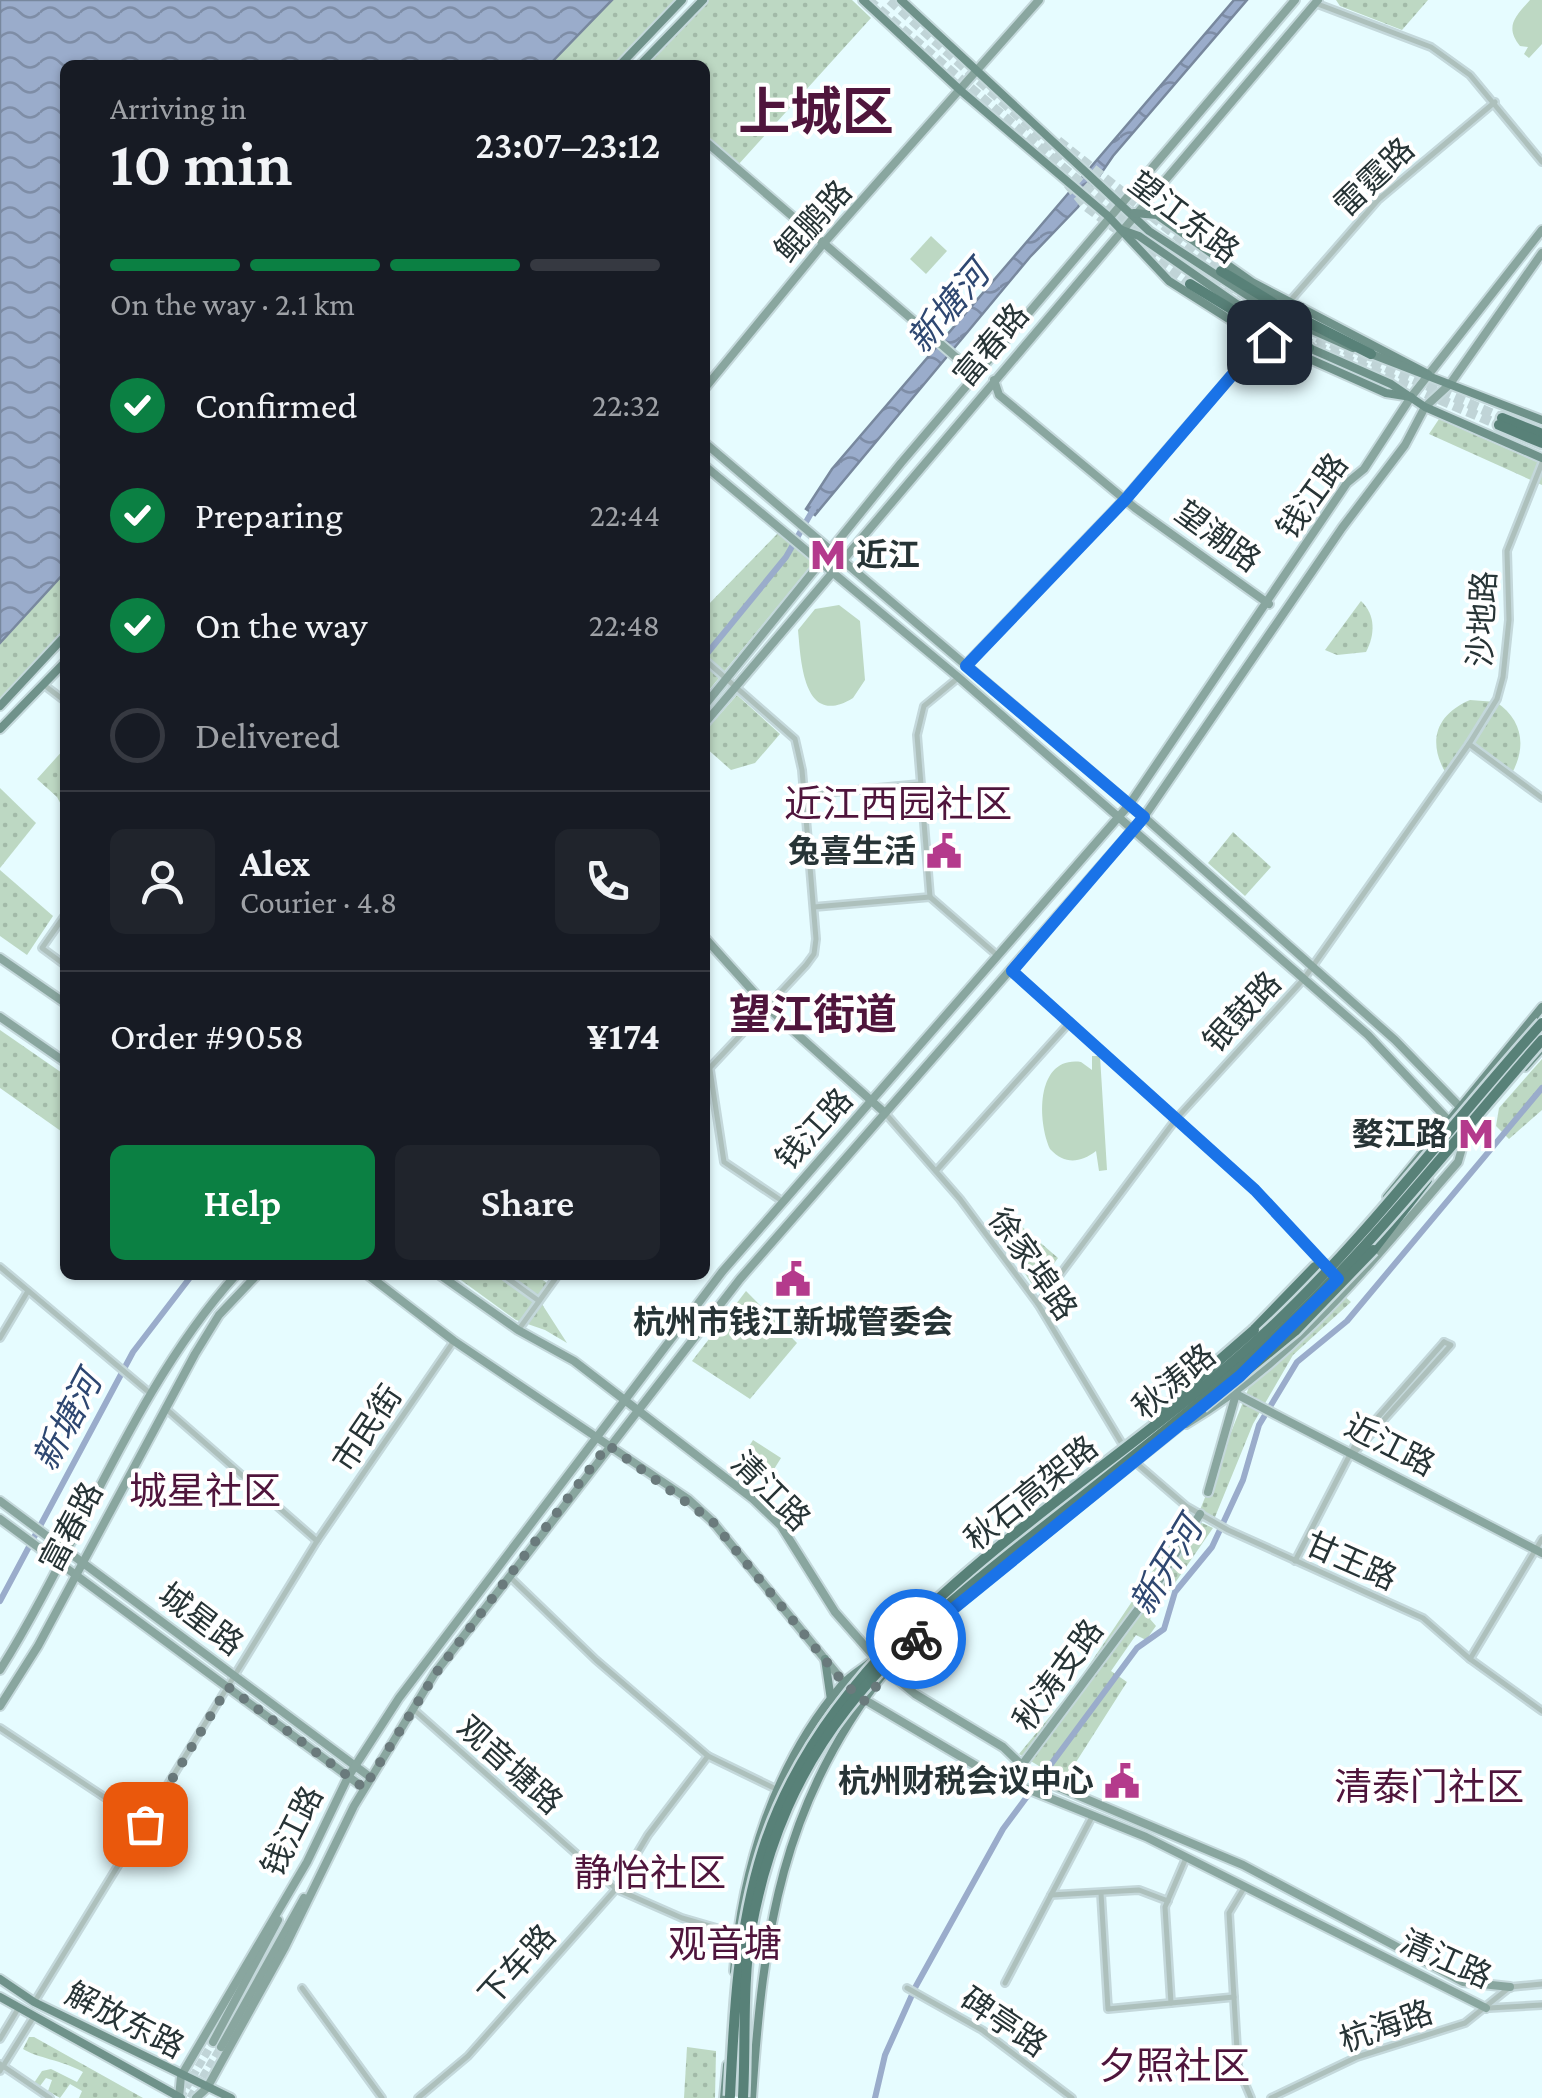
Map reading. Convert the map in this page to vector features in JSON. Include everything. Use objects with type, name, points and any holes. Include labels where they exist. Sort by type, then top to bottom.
[{"type":"highway","points":[[1221,270],[1288,312],[1372,354]]},
{"type":"highway","points":[[1190,284],[1264,330],[1309,348]]},
{"type":"highway","points":[[1542,434],[1501,421],[1542,443]]},
{"type":"highway","name":"秋石高架路","points":[[727,2098],[745,1923],[764,1846],[792,1783],[839,1705],[884,1650],[1266,1332],[1336,1260],[1542,1023]]},
{"type":"highway","name":"秋石高架路","points":[[743,2098],[751,1933],[768,1863],[815,1755],[890,1655],[1288,1324],[1542,1040]]},
{"type":"highway","points":[[1022,1544],[1056,1524],[1172,1428],[1254,1369],[1373,1250],[1427,1180]]},
{"type":"highway","points":[[978,1568],[1254,1330],[1315,1267],[1327,1266]]},
{"type":"main road","points":[[625,60],[682,0]]},
{"type":"main road","points":[[645,60],[703,0]]},
{"type":"main road","name":"望江东路","points":[[863,0],[1122,230],[1309,348],[1392,384],[1425,407],[1542,460]]},
{"type":"main road","name":"望江东路","points":[[901,0],[1149,231],[1276,314],[1542,420]]},
{"type":"main road","name":"鲲鹏路","points":[[710,382],[823,244],[1039,0]]},
{"type":"main road","name":"富春路","points":[[710,699],[969,382],[1292,1]]},
{"type":"main road","name":"富春路","points":[[710,717],[1316,2]]},
{"type":"main road","points":[[710,144],[963,363],[981,368]]},
{"type":"main road","points":[[1134,213],[1157,214],[1225,265],[1287,302],[1432,376]]},
{"type":"main road","points":[[1122,230],[1169,282],[1251,334],[1386,393],[1411,397]]},
{"type":"main road","name":"钱江路","points":[[180,2098],[180,2076],[306,1862],[348,1777],[399,1698],[625,1397],[782,1201],[874,1101],[1119,817],[1411,397],[1432,376],[1542,230]]},
{"type":"main road","name":"钱江路","points":[[196,2098],[207,2088],[286,1947],[320,1870],[412,1708],[608,1445],[740,1279],[1134,830],[1342,528],[1405,445],[1425,407],[1450,384],[1542,253]]},
{"type":"main road","points":[[1251,334],[1257,346]]},
{"type":"main road","points":[[966,666],[1125,500],[1257,346],[1269,342]]},
{"type":"main road","points":[[963,363],[969,382]]},
{"type":"main road","points":[[983,393],[999,395],[994,380]]},
{"type":"main road","name":"望潮路","points":[[999,395],[1125,500],[1269,604]]},
{"type":"main road","points":[[710,446],[1144,817],[1395,1040],[1475,1124]]},
{"type":"main road","points":[[710,470],[958,677],[1368,1035],[1465,1138],[1458,1162],[1348,1290],[1282,1356],[1236,1394],[1172,1432]]},
{"type":"main road","points":[[0,706],[60,641]]},
{"type":"main road","points":[[0,729],[60,667]]},
{"type":"main road","points":[[710,944],[768,1008],[885,1113]]},
{"type":"main road","points":[[0,958],[60,1000]]},
{"type":"main road","name":"秋涛路","points":[[727,2098],[737,1934],[758,1839],[776,1790],[843,1682],[875,1659],[944,1593],[1220,1376],[1298,1302],[1542,1007]]},
{"type":"main road","points":[[0,1018],[60,1059]]},
{"type":"main road","name":"秋涛路","points":[[752,2098],[775,1896],[818,1770],[886,1670],[946,1612],[1229,1385],[1338,1279],[1542,1048]]},
{"type":"main road","name":"富春路","points":[[0,1670],[68,1553],[151,1394],[193,1326],[232,1280]]},
{"type":"main road","name":"富春路","points":[[0,1706],[38,1646],[163,1406],[219,1315],[252,1280]]},
{"type":"main road","name":"清江路","points":[[375,1280],[454,1341],[712,1521],[843,1682],[892,1721],[1024,1788],[1171,1832],[1464,1982],[1510,1987]]},
{"type":"main road","name":"清江路","points":[[447,1280],[625,1397],[637,1412],[720,1472],[781,1526],[835,1612],[875,1659],[914,1694],[1003,1747],[1034,1777],[1093,1814],[1486,2008]]},
{"type":"main road","name":"近江路","points":[[1220,1376],[1236,1394],[1256,1405],[1539,1551]]},
{"type":"main road","points":[[1208,1492],[1236,1394]]},
{"type":"main road","name":"城星路","points":[[0,1501],[370,1777]]},
{"type":"main road","name":"秋涛支路","points":[[1022,1765],[1157,1584],[1200,1514]]},
{"type":"main road","name":"城星路","points":[[0,1519],[364,1788]]},
{"type":"main road","points":[[824,1659],[831,1700]]},
{"type":"main road","points":[[306,1862],[217,2044],[320,1870]]},
{"type":"main road","name":"解放东路","points":[[0,1979],[34,2002],[232,2098]]},
{"type":"main road","name":"解放东路","points":[[0,1997],[180,2098]]},
{"type":"street","points":[[1316,2],[1431,47],[1470,76],[1542,162]]},
{"type":"street","name":"雷霆路","points":[[1287,302],[1298,297],[1378,200],[1495,102]]},
{"type":"street","points":[[1298,297],[1300,309]]},
{"type":"street","name":"沙地路","points":[[1469,744],[1500,688],[1509,620],[1507,551],[1542,460]]},
{"type":"street","points":[[710,663],[795,739],[814,908],[814,954],[710,1070]]},
{"type":"street","points":[[958,677],[924,706],[917,735],[930,898],[998,956]]},
{"type":"street","points":[[43,684],[60,697]]},
{"type":"street","points":[[1469,744],[1542,798]]},
{"type":"street","name":"银鼓路","points":[[1038,1304],[1176,1119],[1303,980],[1469,744]]},
{"type":"street","points":[[804,795],[920,784]]},
{"type":"street","points":[[814,908],[930,898]]},
{"type":"street","points":[[60,922],[42,948],[60,961]]},
{"type":"street","points":[[1012,971],[1255,1190],[1348,1290]]},
{"type":"street","points":[[936,1171],[1070,1022]]},
{"type":"street","points":[[710,1083],[724,1162],[782,1201]]},
{"type":"street","name":"徐家埠路","points":[[885,1113],[936,1171],[1038,1304],[1128,1452]]},
{"type":"street","points":[[0,1267],[151,1394]]},
{"type":"street","points":[[510,1280],[539,1301]]},
{"type":"street","points":[[518,1330],[554,1280]]},
{"type":"street","points":[[0,1338],[28,1291]]},
{"type":"street","name":"市民街","points":[[34,2002],[317,1541],[454,1341]]},
{"type":"street","points":[[1295,1561],[1357,1441],[1444,1342],[1451,1346],[1353,1454]]},
{"type":"street","points":[[163,1406],[317,1541]]},
{"type":"street","name":"甘王路","points":[[1135,1462],[1200,1514],[1228,1530],[1423,1618],[1470,1659],[1542,1711]]},
{"type":"street","points":[[1470,1659],[1539,1551],[1542,1539]]},
{"type":"street","points":[[510,1577],[596,1660],[708,1756],[776,1790]]},
{"type":"street","name":"观音塘路","points":[[412,1708],[616,1889],[682,1918],[737,1934]]},
{"type":"street","points":[[0,1728],[145,1824]]},
{"type":"street","name":"下车路","points":[[418,2098],[468,2056],[616,1889],[648,1835],[708,1756]]},
{"type":"street","points":[[1005,1984],[1093,1814]]},
{"type":"street","points":[[1171,2003],[1168,1901],[1186,1858]]},
{"type":"street","points":[[1244,1888],[1229,1913],[1238,2067],[1251,2098]]},
{"type":"street","points":[[1051,1895],[1140,1890],[1168,1901]]},
{"type":"street","points":[[1100,1894],[1108,2009],[1234,1997]]},
{"type":"street","name":"清江路","points":[[1510,1987],[1542,1984]]},
{"type":"street","name":"杭海路","points":[[1271,2098],[1358,2058],[1465,2022],[1510,1987]]},
{"type":"street","points":[[302,1988],[382,2098]]},
{"type":"street","name":"碑亭路","points":[[906,1988],[982,2030],[1072,2098]]},
{"type":"street","name":"清江路","points":[[1486,2008],[1542,2004]]},
{"type":"street","points":[[0,2040],[18,2008]]},
{"type":"street","points":[[32,2018],[1,2067],[50,2098]]},
{"type":"green space","points":[[612,0],[677,0],[621,60],[554,60]]},
{"type":"green space","points":[[704,0],[852,0],[871,18],[738,165],[710,140],[710,60],[650,60]]},
{"type":"green space","points":[[1336,0],[1428,0],[1402,30],[1340,6]]},
{"type":"green space","points":[[1530,0],[1542,0],[1542,44],[1529,58],[1524,54],[1528,47],[1520,46],[1512,27]]},
{"type":"green space","points":[[931,236],[947,251],[926,274],[910,259]]},
{"type":"green space","points":[[1439,419],[1542,464],[1542,485],[1429,434]]},
{"type":"green space","points":[[779,532],[814,562],[710,689],[710,603]]},
{"type":"green space","points":[[60,577],[60,639],[0,701],[0,643]]},
{"type":"green space","points":[[1361,601],[1372,625],[1366,652],[1337,655],[1325,650]]},
{"type":"green space","points":[[839,605],[860,621],[865,680],[853,698],[824,705],[808,687],[798,630],[815,609]]},
{"type":"green space","points":[[737,695],[780,734],[755,763],[731,770],[710,751],[710,725]]},
{"type":"green space","points":[[1470,700],[1496,702],[1517,726],[1519,754],[1511,775],[1469,744],[1447,775],[1437,752],[1438,731],[1449,714]]},
{"type":"green space","points":[[60,754],[60,803],[37,779]]},
{"type":"green space","points":[[0,788],[36,823],[0,868]]},
{"type":"green space","points":[[1233,832],[1271,867],[1245,896],[1208,863]]},
{"type":"green space","points":[[0,870],[53,916],[27,955],[0,936]]},
{"type":"green space","points":[[0,1030],[60,1072],[60,1130],[0,1088]]},
{"type":"green space","points":[[1092,1056],[1100,1056],[1107,1170],[1099,1171],[1096,1151],[1073,1160],[1061,1158],[1050,1149],[1042,1107],[1048,1079],[1055,1069],[1081,1062],[1092,1070]]},
{"type":"green space","points":[[1542,1059],[1542,1110],[1509,1139],[1496,1126],[1499,1108]]},
{"type":"green space","points":[[1020,1225],[1058,1258],[1035,1289],[1000,1235]]},
{"type":"green space","points":[[461,1280],[543,1280],[551,1286],[540,1301],[567,1343],[516,1320]]},
{"type":"green space","points":[[1332,1285],[1351,1302],[1293,1355],[1253,1424],[1215,1517],[1200,1510],[1259,1362]]},
{"type":"green space","points":[[746,1291],[797,1343],[750,1399],[692,1361]]},
{"type":"green space","points":[[753,1440],[781,1458],[771,1474],[743,1456]]},
{"type":"green space","points":[[1189,1517],[1213,1528],[1150,1619],[1156,1626],[1146,1640],[1136,1635],[1111,1671],[1127,1682],[1064,1781],[1019,1754],[1075,1686]]},
{"type":"green space","points":[[29,2037],[143,2098],[79,2098],[82,2091],[70,2084],[60,2098],[48,2091],[52,2080],[46,2078],[40,2086],[34,2083],[42,2071],[51,2069],[77,2082],[83,2072],[23,2049]]},
{"type":"green space","points":[[687,2047],[716,2051],[715,2098],[684,2098]]},
{"type":"water","points":[[0,0],[612,0],[554,60],[60,60],[60,577],[0,643]]},
{"type":"water","points":[[1234,0],[1247,0],[1113,156],[1078,207],[1030,257],[815,515],[806,509],[832,469]]},
{"type":"waterway","name":"新塘河","points":[[710,650],[786,557],[814,508]]},
{"type":"waterway","name":"新开河","points":[[875,2098],[885,2055],[916,1986],[1003,1829],[1137,1648],[1164,1629],[1175,1592],[1212,1547],[1243,1480],[1259,1425],[1297,1362],[1347,1321],[1542,1088]]},
{"type":"waterway","name":"新塘河","points":[[0,1601],[133,1352],[188,1280]]},
{"type":"tunnel","points":[[868,0],[1146,239]]},
{"type":"tunnel","points":[[890,0],[1064,157]]},
{"type":"tunnel","points":[[1058,141],[1221,271]]},
{"type":"tunnel","points":[[1068,184],[1087,207],[1122,233]]},
{"type":"tunnel","points":[[1135,243],[1190,284]]},
{"type":"tunnel","points":[[1189,260],[1300,330],[1502,418]]},
{"type":"tunnel","points":[[1302,340],[1499,425]]},
{"type":"tunnel","points":[[180,2098],[213,2042]]},
{"type":"tunnel","points":[[190,2098],[221,2047]]},
{"type":"way so far","points":[[145,1824],[228,1687],[364,1788],[436,1673],[608,1445],[688,1499],[712,1521],[843,1682],[864,1701],[886,1670],[916,1639]]},
{"type":"place","name":"近江","points":[[828,555]]},
{"type":"place","name":"兔喜生活","points":[[944,851]]},
{"type":"place","name":"婺江路","points":[[1476,1134]]},
{"type":"place","name":"杭州市钱江新城管委会","points":[[793,1279]]},
{"type":"place","name":"杭州财税会议中心","points":[[1122,1781]]},
{"type":"district","name":"上城区","points":[[816,112]]},
{"type":"district","name":"近江西园社区","points":[[898,804]]},
{"type":"district","name":"望江街道","points":[[813,1014]]},
{"type":"district","name":"城星社区","points":[[205,1491]]},
{"type":"district","name":"清泰门社区","points":[[1429,1787]]},
{"type":"district","name":"静怡社区","points":[[650,1873]]},
{"type":"district","name":"观音塘","points":[[725,1944]]},
{"type":"district","name":"夕照社区","points":[[1174,2066]]},
{"type":"route","points":[[916,1639],[1240,1376],[1338,1279],[1255,1190],[1012,971],[1144,817],[966,666],[1125,500],[1257,346],[1269,342]]}]
